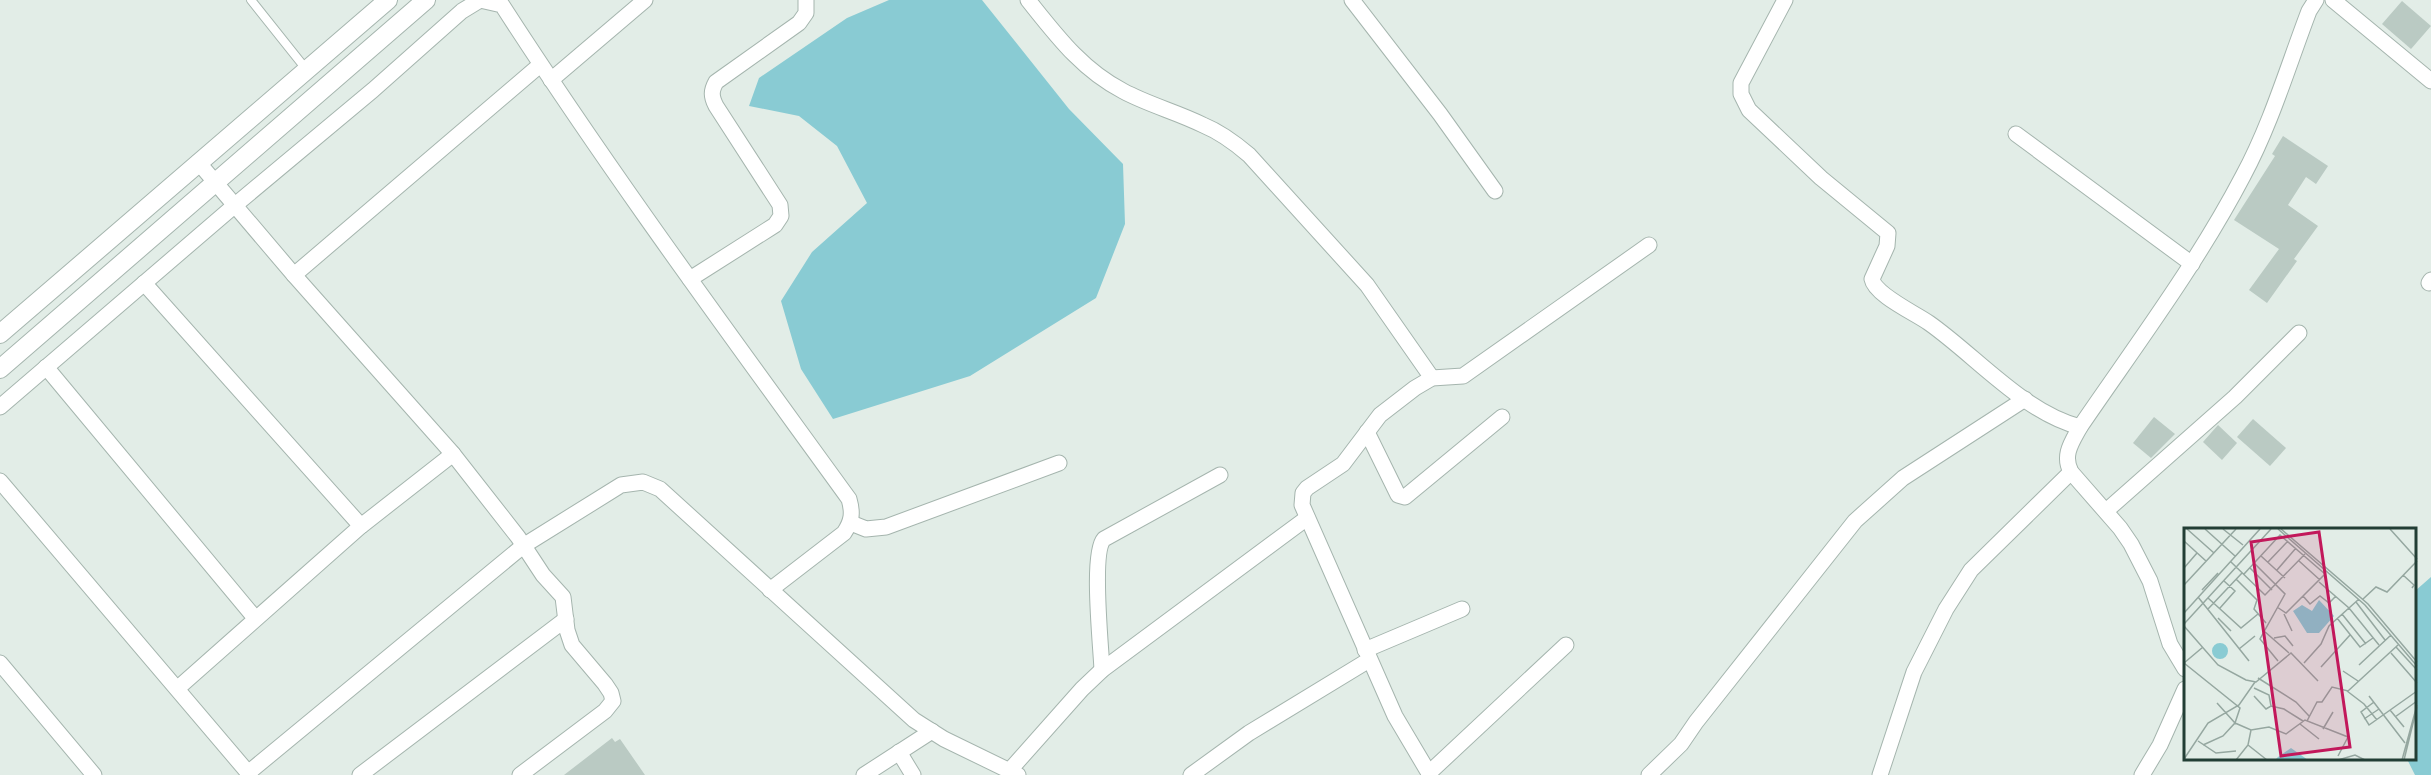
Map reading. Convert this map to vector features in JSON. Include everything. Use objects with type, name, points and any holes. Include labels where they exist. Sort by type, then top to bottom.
[{"type":"street","points":[[0,333],[388,0]]},
{"type":"street","points":[[0,369],[426,0]]},
{"type":"street","points":[[0,407],[472,4],[480,0],[502,5],[550,80],[849,499],[853,512],[851,523],[844,533],[770,590]]},
{"type":"street","points":[[550,80],[645,0]]},
{"type":"street","points":[[690,279],[775,225],[781,216],[780,205],[711,96],[716,81],[799,23],[806,13],[806,0]]},
{"type":"street","points":[[1028,0],[1059,39],[1090,70],[1122,91],[1203,124],[1227,138],[1249,155],[1367,285],[1432,378]]},
{"type":"street","points":[[1352,0],[1440,114],[1495,191]]},
{"type":"street","points":[[1785,0],[1741,83],[1744,102],[1790,151],[1888,233],[1887,246],[1872,279],[1878,290],[1931,324],[1999,381],[2025,399],[2055,417],[2080,427]]},
{"type":"street","points":[[2184,667],[2170,644],[2146,573],[2131,544],[2106,511],[2071,472],[2067,464],[2067,454],[2080,427],[2192,264],[2243,176],[2262,138],[2309,11],[2316,0]]},
{"type":"street","points":[[2333,0],[2431,81]]},
{"type":"street","points":[[294,275],[540,65]]},
{"type":"street","points":[[2016,134],[2192,264]]},
{"type":"street","points":[[198,162],[294,275],[453,454],[543,575],[563,597],[572,645],[611,693],[612,706],[520,775]]},
{"type":"street","points":[[1566,645],[1429,774],[1395,716],[1367,655],[1302,506],[1303,493],[1343,464],[1385,410],[1432,378],[1463,376],[1648,245]]},
{"type":"street","points":[[144,283],[361,526]]},
{"type":"street","points":[[2106,511],[2235,397],[2299,333]]},
{"type":"street","points":[[46,367],[255,618]]},
{"type":"street","points":[[1648,775],[1685,740],[1696,722],[1855,521],[1903,478],[2025,399]]},
{"type":"street","points":[[1367,432],[1398,495],[1405,497],[1502,417]]},
{"type":"street","points":[[178,688],[361,526],[453,454]]},
{"type":"street","points":[[851,523],[866,529],[886,527],[1059,463]]},
{"type":"street","points":[[1880,775],[1914,672],[1959,587],[1971,570],[2071,472]]},
{"type":"street","points":[[1102,670],[1097,563],[1100,543],[1220,475]]},
{"type":"street","points":[[0,481],[249,774],[523,546],[621,485],[643,482],[660,489],[770,590],[811,624],[902,710],[932,732],[1014,773],[1082,689],[1102,670],[1307,518]]},
{"type":"street","points":[[1191,775],[1249,733],[1367,655],[1462,609]]},
{"type":"street","points":[[360,775],[566,619]]},
{"type":"street","points":[[0,663],[94,775]]},
{"type":"street","points":[[2142,775],[2160,745],[2184,691]]},
{"type":"street","points":[[864,775],[932,732]]},
{"type":"street","points":[[899,752],[913,775]]},
{"type":"lane","points":[[251,0],[307,71]]},
{"type":"water","points":[[889,0],[982,0],[1069,109],[1123,164],[1125,224],[1096,298],[970,376],[833,419],[801,369],[781,301],[812,252],[867,203],[837,146],[799,116],[749,106],[759,78],[847,18]]},
{"type":"water","points":[[2431,577],[2431,775],[2415,775],[2408,760],[2416,760],[2416,590]]},
{"type":"building","points":[[2402,1],[2431,26],[2411,49],[2382,24]]},
{"type":"building","points":[[2283,136],[2328,166],[2316,184],[2306,177],[2288,205],[2318,226],[2294,259],[2297,261],[2267,303],[2249,290],[2279,249],[2234,220],[2275,156],[2272,154]]},
{"type":"building","points":[[2154,417],[2175,434],[2151,458],[2133,443]]},
{"type":"building","points":[[2253,419],[2286,448],[2270,466],[2237,437]]},
{"type":"building","points":[[2218,425],[2237,443],[2222,460],[2203,442]]},
{"type":"building","points":[[612,738],[615,742],[620,739],[645,775],[564,775]]}]
